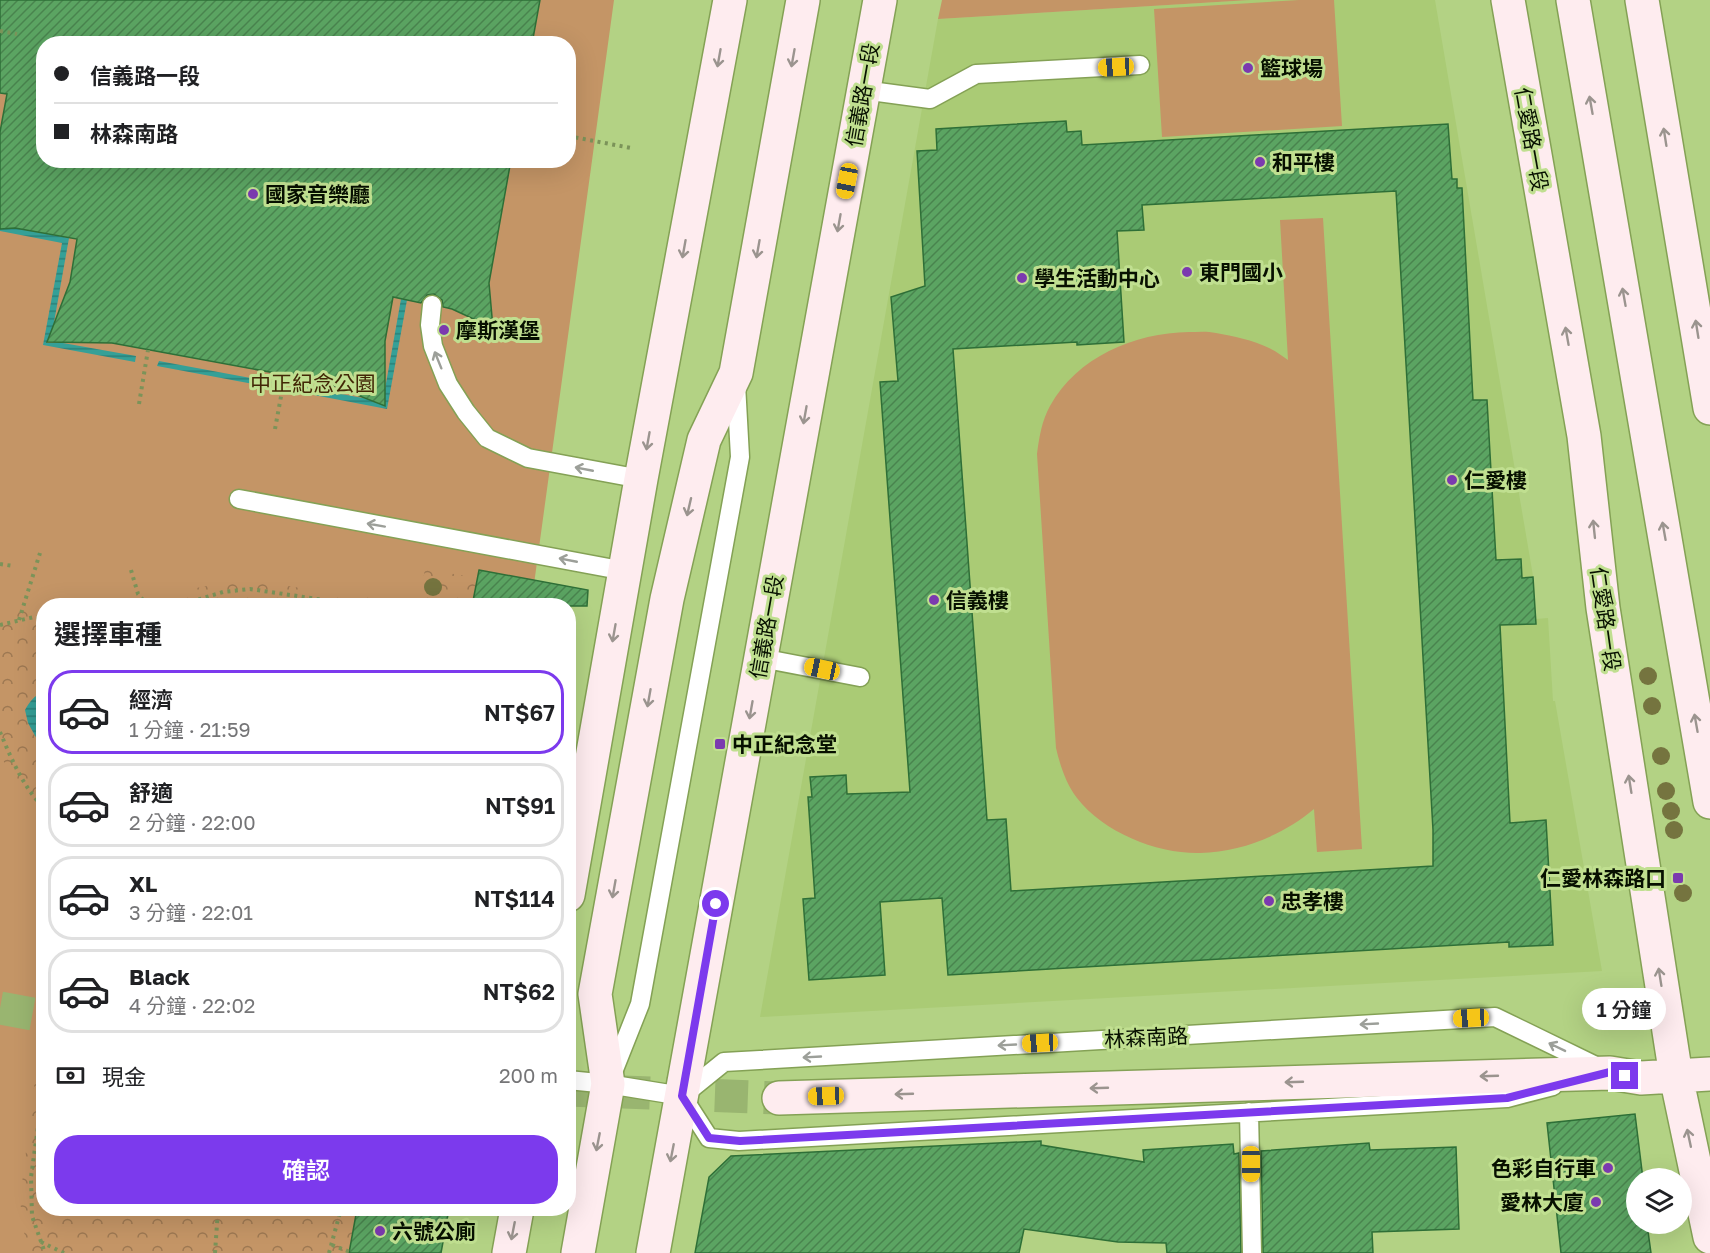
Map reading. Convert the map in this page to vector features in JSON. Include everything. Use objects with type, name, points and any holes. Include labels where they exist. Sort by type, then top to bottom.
[{"type":"main road","points":[[576,850],[641,479],[730,0]]},
{"type":"main road","points":[[578,1253],[608,1084],[595,994],[667,599],[704,440],[736,373],[803,0]]},
{"type":"main road","name":"信義路一段","points":[[652,1253],[880,0]]},
{"type":"main road","name":"仁愛路一段","points":[[1508,0],[1584,436],[1603,608],[1676,1076],[1710,1237]]},
{"type":"main road","points":[[1573,0],[1710,802]]},
{"type":"main road","points":[[1642,0],[1710,408]]},
{"type":"main road","name":"林森南路","points":[[779,1098],[1610,1072],[1641,1078],[1710,1074]]},
{"type":"main road","points":[[509,1253],[516,1216]]},
{"type":"lane","points":[[863,90],[930,99],[976,74],[1140,65]]},
{"type":"lane","points":[[432,305],[430,325],[433,346],[448,384],[466,412],[487,438],[528,458],[641,479]]},
{"type":"lane","points":[[608,1084],[640,1004],[740,456],[736,373]]},
{"type":"lane","points":[[239,499],[625,571]]},
{"type":"lane","points":[[761,658],[860,677]]},
{"type":"lane","name":"林森南路","points":[[1495,1017],[1610,1072],[1507,1098],[740,1141],[709,1138],[682,1096],[724,1062],[1495,1017]]},
{"type":"lane","points":[[576,1081],[682,1096]]},
{"type":"lane","points":[[1250,1112],[1252,1253]]},
{"type":"path","points":[[0,31],[17,34]]},
{"type":"path","points":[[576,137],[631,147]]},
{"type":"path","points":[[139,404],[148,350]]},
{"type":"path","points":[[275,429],[285,375]]},
{"type":"path","points":[[19,620],[40,554]]},
{"type":"path","points":[[0,564],[13,566]]},
{"type":"path","points":[[131,570],[141,598]]},
{"type":"path","points":[[204,598],[224,592],[250,589],[311,598]]},
{"type":"path","points":[[0,625],[36,617]]},
{"type":"path","points":[[0,732],[13,762],[36,800]]},
{"type":"path","points":[[36,1146],[32,1177],[32,1216],[45,1253]]},
{"type":"path","points":[[215,1253],[218,1216]]},
{"type":"path","points":[[329,1253],[339,1216]]},
{"type":"path","points":[[41,1242],[64,1253]]},
{"type":"path","points":[[332,1245],[350,1252]]},
{"type":"shaded area","name":"東門國小","points":[[1250,0],[1435,0],[1533,576],[1536,619],[1548,618],[1553,701],[1555,701],[1602,971],[760,1017],[938,19]]},
{"type":"green space","name":"中正紀念公園","points":[[0,0],[614,0],[532,598],[36,598],[36,1216],[104,1216],[418,1253],[0,1253]]},
{"type":"green space","points":[[942,0],[1250,0],[938,19]]},
{"type":"green space","name":"籃球場","points":[[1334,0],[1342,126],[1162,137],[1154,9]]},
{"type":"green space","points":[[1323,218],[1362,849],[1317,852],[1314,809],[1289,827],[1246,845],[1216,852],[1167,850],[1133,839],[1102,822],[1077,798],[1059,761],[1056,748],[1037,454],[1041,429],[1050,406],[1075,374],[1091,361],[1109,351],[1148,337],[1168,333],[1213,332],[1256,343],[1288,360],[1280,220]]},
{"type":"green space","points":[[425,569],[477,578],[473,598],[411,598],[421,592]]},
{"type":"green space","points":[[239,580],[258,581],[331,593],[368,592],[379,598],[173,598],[196,588]]},
{"type":"green space","points":[[5,606],[36,607],[36,695],[28,723],[36,737],[36,809],[15,786],[0,753],[0,610]]},
{"type":"green space","points":[[36,1072],[36,1216],[356,1216],[349,1253],[29,1253],[23,1228],[20,1199]]},
{"type":"water","points":[[15,228],[69,238],[53,328],[47,343],[63,343],[136,356],[135,362],[43,345],[62,243],[0,231],[0,229]]},
{"type":"water","points":[[401,299],[407,300],[387,409],[293,391],[294,385],[368,399],[385,405],[385,389]]},
{"type":"water","points":[[159,361],[272,382],[270,387],[157,366]]},
{"type":"water","points":[[36,696],[36,737],[28,723],[25,710]]},
{"type":"building","name":"國家音樂廳","points":[[0,0],[540,0],[533,36],[36,36],[36,168],[510,168],[489,283],[493,328],[443,307],[442,300],[434,294],[427,295],[421,303],[393,297],[385,341],[385,406],[324,382],[112,343],[47,342],[70,282],[77,239],[15,228],[0,229],[0,132],[7,94],[0,93]]},
{"type":"building","points":[[1066,121],[1067,132],[1081,131],[1082,145],[1448,124],[1452,179],[1457,179],[1457,188],[1462,188],[1473,400],[1487,400],[1496,560],[1521,559],[1522,578],[1533,577],[1536,624],[1500,625],[1510,823],[1546,820],[1553,945],[1509,947],[1509,942],[948,975],[942,898],[880,902],[885,975],[809,980],[803,899],[815,898],[808,797],[812,797],[810,777],[846,775],[847,794],[910,792],[880,382],[898,381],[891,297],[925,286],[917,151],[937,150],[936,129]],"holes":[[[1396,191],[1433,830],[1433,866],[1011,891],[1006,819],[987,820],[953,349],[1077,342],[1077,345],[1124,342],[1117,231],[1144,230],[1142,205]]]},
{"type":"building","points":[[479,570],[588,590],[587,606],[576,606],[576,598],[474,598]]},
{"type":"building","name":"愛林大廈","points":[[1635,1114],[1642,1168],[1626,1168],[1626,1234],[1648,1234],[1651,1253],[1561,1253],[1547,1123]]},
{"type":"building","points":[[1041,1141],[1041,1145],[1144,1162],[1143,1150],[1233,1144],[1234,1154],[1239,1153],[1241,1253],[1167,1253],[1166,1243],[1118,1242],[1024,1229],[1019,1253],[695,1253],[709,1177],[731,1156]]},
{"type":"building","points":[[1369,1143],[1370,1150],[1456,1147],[1459,1229],[1372,1232],[1373,1253],[1263,1253],[1261,1151]]},
{"type":"building","points":[[356,1216],[448,1216],[441,1253],[349,1253]]},
{"type":"tunnel","points":[[0,1008],[36,1015]]},
{"type":"tunnel","points":[[576,1090],[779,1098]]},
{"type":"place","name":"籃球場","points":[[1248,68]]},
{"type":"place","name":"和平樓","points":[[1260,162]]},
{"type":"place","name":"國家音樂廳","points":[[253,194]]},
{"type":"place","name":"東門國小","points":[[1187,272]]},
{"type":"place","name":"學生活動中心","points":[[1022,278]]},
{"type":"place","name":"摩斯漢堡","points":[[444,330]]},
{"type":"place","name":"仁愛樓","points":[[1452,480]]},
{"type":"place","name":"信義樓","points":[[934,600]]},
{"type":"place","name":"中正紀念堂","points":[[720,744]]},
{"type":"place","name":"仁愛林森路口","points":[[1678,878]]},
{"type":"place","name":"忠孝樓","points":[[1269,901]]},
{"type":"place","name":"色彩自行車","points":[[1608,1168]]},
{"type":"place","name":"愛林大廈","points":[[1596,1202]]},
{"type":"place","name":"六號公廁","points":[[380,1231]]},
{"type":"route","points":[[716,904],[682,1096],[709,1138],[740,1141],[1507,1098],[1610,1072],[1625,1076]]}]
